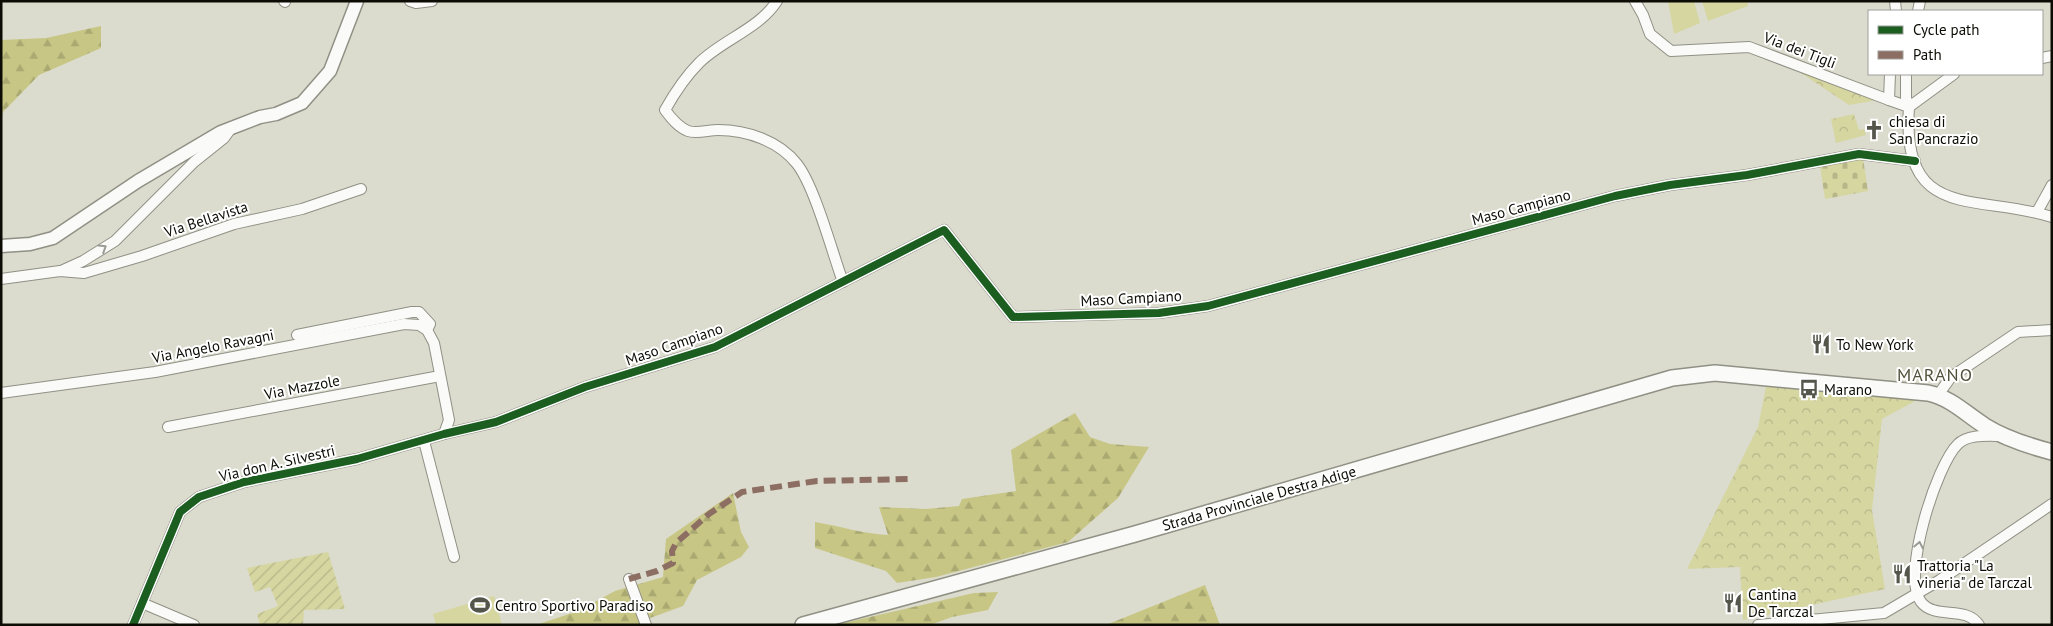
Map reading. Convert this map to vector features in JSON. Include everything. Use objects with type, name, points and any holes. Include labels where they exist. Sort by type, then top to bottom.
[{"type":"main road","name":"Strada Provinciale Destra Adige","points":[[803,625],[1135,534],[1672,378],[1715,373],[1938,395]]},
{"type":"main road","points":[[1938,395],[2003,436],[2052,452]]},
{"type":"street","points":[[1,246],[30,244],[53,238],[138,180],[220,132],[260,117],[276,114],[302,103],[318,87],[330,71],[357,1]]},
{"type":"street","points":[[410,1],[416,3],[432,1]]},
{"type":"street","points":[[777,1],[748,28],[699,63],[672,97],[666,110],[675,122],[688,131],[720,130],[760,138],[781,148],[798,165],[812,194],[843,282]]},
{"type":"street","name":"Via dei Tigli","points":[[1635,1],[1650,34],[1671,51],[1748,47],[1909,107]]},
{"type":"street","points":[[1889,100],[1890,75]]},
{"type":"street","points":[[1906,75],[1906,98],[1909,107],[1908,123],[1915,161],[1926,184],[1945,196],[1971,204],[2037,212],[2052,217]]},
{"type":"street","points":[[1909,107],[1953,75]]},
{"type":"street","name":"Via Bellavista","points":[[60,271],[83,261],[115,241],[194,162],[224,138],[232,127]]},
{"type":"street","name":"Maso Campiano","points":[[444,434],[496,422],[585,387],[715,347],[944,230],[1013,317],[1159,313],[1208,306],[1606,198],[1670,184],[1747,175],[1859,154],[1915,161]]},
{"type":"street","points":[[2037,212],[2052,185]]},
{"type":"street","name":"Via Bellavista","points":[[1,279],[60,271],[84,272],[142,256],[234,224],[302,209],[361,189]]},
{"type":"street","points":[[297,335],[419,312],[430,324],[427,330],[434,343],[449,420],[444,434]]},
{"type":"street","name":"Via Angelo Ravagni","points":[[1,393],[155,372],[404,324],[419,325],[427,330]]},
{"type":"street","points":[[1938,395],[1951,377],[2018,332],[2052,330]]},
{"type":"street","name":"Via Mazzole","points":[[168,427],[440,376]]},
{"type":"street","name":"Via don A. Silvestri","points":[[133,625],[180,512],[199,497],[244,482],[356,459],[444,434]]},
{"type":"street","points":[[1979,625],[1968,615],[1928,609],[1921,602],[1917,594],[1915,570],[1919,543],[1936,481],[1944,462],[1959,443],[1971,438],[2003,436]]},
{"type":"street","points":[[424,441],[454,556]]},
{"type":"street","points":[[1758,625],[1884,613],[2004,538],[2052,504]]},
{"type":"street","points":[[629,579],[646,625]]},
{"type":"street","points":[[142,603],[194,625]]},
{"type":"green space","points":[[1668,1],[1694,1],[1700,23],[1674,34]]},
{"type":"green space","points":[[1702,1],[1747,1],[1748,6],[1708,21]]},
{"type":"green space","points":[[101,26],[101,48],[39,75],[3,112],[1,120],[1,40],[46,38]]},
{"type":"green space","points":[[1792,67],[1878,100],[1849,105]]},
{"type":"green space","points":[[1854,114],[1859,130],[1864,129],[1866,135],[1836,143],[1831,119]]},
{"type":"green space","points":[[1863,158],[1868,191],[1825,199],[1820,166]]},
{"type":"green space","points":[[1766,386],[1904,394],[1915,401],[1882,419],[1872,510],[1885,589],[1743,620],[1740,567],[1687,569],[1758,427]]},
{"type":"green space","points":[[1075,413],[1090,437],[1110,444],[1149,447],[1118,498],[1068,542],[936,577],[897,583],[886,571],[815,548],[815,522],[861,532],[888,535],[879,507],[926,509],[959,506],[962,499],[1016,491],[1011,450]]},
{"type":"green space","points":[[733,493],[741,532],[749,547],[741,557],[697,580],[683,606],[650,618],[649,625],[536,625],[578,611],[615,591],[663,577],[666,539]]},
{"type":"green space","points":[[328,552],[345,609],[304,610],[303,625],[260,625],[257,614],[278,606],[270,587],[255,592],[247,568]]},
{"type":"green space","points":[[1205,585],[1220,625],[1106,625]]},
{"type":"green space","points":[[998,592],[988,610],[952,617],[930,625],[835,625],[974,593]]},
{"type":"green space","name":"Centro Sportivo Paradiso","points":[[494,596],[502,625],[436,625],[433,614]]},
{"type":"marked path","points":[[629,579],[657,571],[673,563],[672,551],[676,543],[709,514],[742,492],[817,481],[909,479]]},
{"type":"cycle path","points":[[133,625],[180,512],[199,497],[244,482],[357,459],[444,434],[496,422],[585,387],[715,347],[944,230],[1013,317],[1159,313],[1208,306],[1615,196],[1670,185],[1747,175],[1859,154],[1915,161]]},
{"type":"place","name":"chiesa di San Pancrazio","points":[[1874,130]]},
{"type":"place","name":"To New York","points":[[1821,344]]},
{"type":"place","name":"Marano","points":[[1809,389]]},
{"type":"place","name":"Trattoria \"La vineria\" de Tarczal","points":[[1902,574]]},
{"type":"place","name":"Cantina De Tarczal","points":[[1733,603]]},
{"type":"place","name":"Centro Sportivo Paradiso","points":[[480,605]]},
{"type":"district","name":"MARANO","points":[[1935,374]]}]
